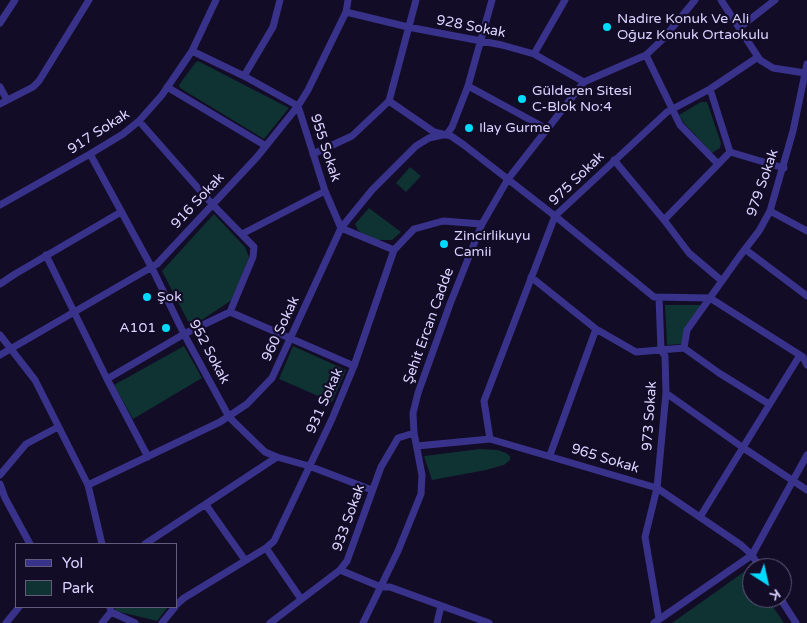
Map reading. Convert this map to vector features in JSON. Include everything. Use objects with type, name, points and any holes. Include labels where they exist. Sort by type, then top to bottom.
[{"type":"street","points":[[0,23],[15,0]]},
{"type":"street","points":[[0,104],[33,87],[39,81],[89,0]]},
{"type":"street","name":"917 Sokak","points":[[0,205],[123,134],[140,120],[167,88],[192,51],[216,0]]},
{"type":"street","points":[[244,76],[273,27],[280,0]]},
{"type":"street","name":"916 Sokak","points":[[0,355],[152,268],[266,146],[298,106],[308,90],[346,12],[348,0]]},
{"type":"street","points":[[313,154],[352,136],[389,101],[416,0]]},
{"type":"street","points":[[447,134],[452,127],[468,86],[492,0]]},
{"type":"street","points":[[534,54],[565,0]]},
{"type":"street","name":"Şehit Ercan Cadde","points":[[364,623],[421,494],[422,475],[414,433],[413,413],[418,393],[482,224],[508,179],[584,82],[646,55],[663,39],[695,0]]},
{"type":"street","points":[[721,0],[758,57],[774,68],[805,74]]},
{"type":"street","points":[[740,28],[775,0]]},
{"type":"street","name":"928 Sokak","points":[[346,12],[534,54],[584,82]]},
{"type":"street","name":"955 Sokak","points":[[192,51],[244,76],[298,106],[326,191],[341,228]]},
{"type":"street","points":[[646,55],[680,125],[718,164]]},
{"type":"street","name":"975 Sokak","points":[[490,439],[484,401],[555,216],[614,160],[672,109],[710,89],[758,57]]},
{"type":"street","name":"979 Sokak","points":[[684,348],[687,330],[746,250],[770,211],[804,100],[807,64]]},
{"type":"street","points":[[0,86],[7,100]]},
{"type":"street","points":[[468,86],[547,129]]},
{"type":"street","points":[[167,88],[266,146]]},
{"type":"street","points":[[710,89],[730,152]]},
{"type":"street","points":[[389,101],[434,132],[447,134],[464,145],[654,297],[710,298],[804,355],[807,365]]},
{"type":"street","points":[[107,379],[184,334],[230,312],[254,257],[254,247],[212,204],[140,120]]},
{"type":"street","name":"960 Sokak","points":[[88,485],[220,422],[247,404],[272,378],[341,228],[372,190],[416,146],[429,138],[447,134]]},
{"type":"street","points":[[664,220],[730,152]]},
{"type":"street","points":[[730,152],[784,168]]},
{"type":"street","name":"952 Sokak","points":[[90,154],[152,268],[228,417],[265,452],[277,458],[309,466],[372,490]]},
{"type":"street","points":[[614,160],[689,253],[722,281]]},
{"type":"street","points":[[242,234],[326,191]]},
{"type":"street","points":[[770,211],[807,231]]},
{"type":"street","points":[[0,284],[121,212]]},
{"type":"street","name":"931 Sokak","points":[[178,604],[184,598],[266,548],[274,540],[332,419],[354,366],[394,250],[414,229],[443,221],[482,224]]},
{"type":"street","points":[[341,228],[394,250]]},
{"type":"street","points":[[746,250],[807,296]]},
{"type":"street","points":[[46,255],[148,457]]},
{"type":"street","points":[[531,276],[596,329],[636,352],[684,348],[719,373],[769,404]]},
{"type":"street","name":"973 Sokak","points":[[657,621],[644,537],[657,488],[666,394],[665,356],[661,350],[659,297]]},
{"type":"street","points":[[230,312],[290,340],[354,366]]},
{"type":"street","points":[[550,455],[596,329]]},
{"type":"street","points":[[0,335],[35,380],[88,485],[102,543]]},
{"type":"street","points":[[700,517],[769,404],[804,355]]},
{"type":"street","points":[[666,394],[807,490]]},
{"type":"street","points":[[0,475],[26,444],[58,428]]},
{"type":"street","name":"933 Sokak","points":[[270,623],[340,570],[347,561],[381,468],[398,438],[414,433]]},
{"type":"street","name":"965 Sokak","points":[[417,446],[490,439],[550,455],[657,488],[741,545],[754,558]]},
{"type":"street","points":[[657,621],[752,554],[807,455]]},
{"type":"street","points":[[147,543],[277,458]]},
{"type":"street","points":[[0,484],[3,499],[29,543]]},
{"type":"street","points":[[206,505],[245,560]]},
{"type":"street","points":[[266,548],[301,599]]},
{"type":"street","points":[[340,570],[381,587],[390,587],[489,623]]},
{"type":"street","points":[[437,623],[441,606]]},
{"type":"street","points":[[6,623],[19,608]]},
{"type":"street","name":"931 Sokak","points":[[162,623],[174,608]]},
{"type":"street","points":[[786,608],[796,623]]},
{"type":"street","points":[[102,623],[110,609],[135,623]]},
{"type":"green space","points":[[198,61],[289,108],[264,139],[180,88],[179,85]]},
{"type":"green space","points":[[701,102],[707,102],[721,143],[720,148],[712,153],[679,115]]},
{"type":"green space","points":[[410,167],[421,176],[406,192],[396,183]]},
{"type":"green space","points":[[369,208],[401,232],[392,240],[375,240],[363,234],[355,224]]},
{"type":"green space","points":[[214,214],[245,247],[249,257],[232,300],[191,327],[162,271]]},
{"type":"green space","points":[[665,305],[703,305],[682,344],[667,345]]},
{"type":"green space","points":[[184,346],[202,378],[133,419],[114,385]]},
{"type":"green space","points":[[293,346],[346,370],[332,402],[279,379]]},
{"type":"green space","points":[[480,449],[498,450],[510,456],[510,460],[504,465],[486,470],[432,480],[424,456]]},
{"type":"green space","points":[[742,573],[742,608],[774,608],[784,623],[672,623]]},
{"type":"green space","points":[[114,608],[167,608],[157,621],[116,611]]},
{"type":"place","name":"Nadire Konuk Ve Ali Oğuz Konuk Ortaokulu","points":[[607,27]]},
{"type":"place","name":"Gülderen Sitesi C-Blok No:4","points":[[522,99]]},
{"type":"place","name":"Ilay Gurme","points":[[469,128]]},
{"type":"place","name":"Zincirlikuyu Camii","points":[[444,244]]},
{"type":"place","name":"Şok","points":[[147,297]]},
{"type":"place","name":"A101","points":[[166,328]]}]
